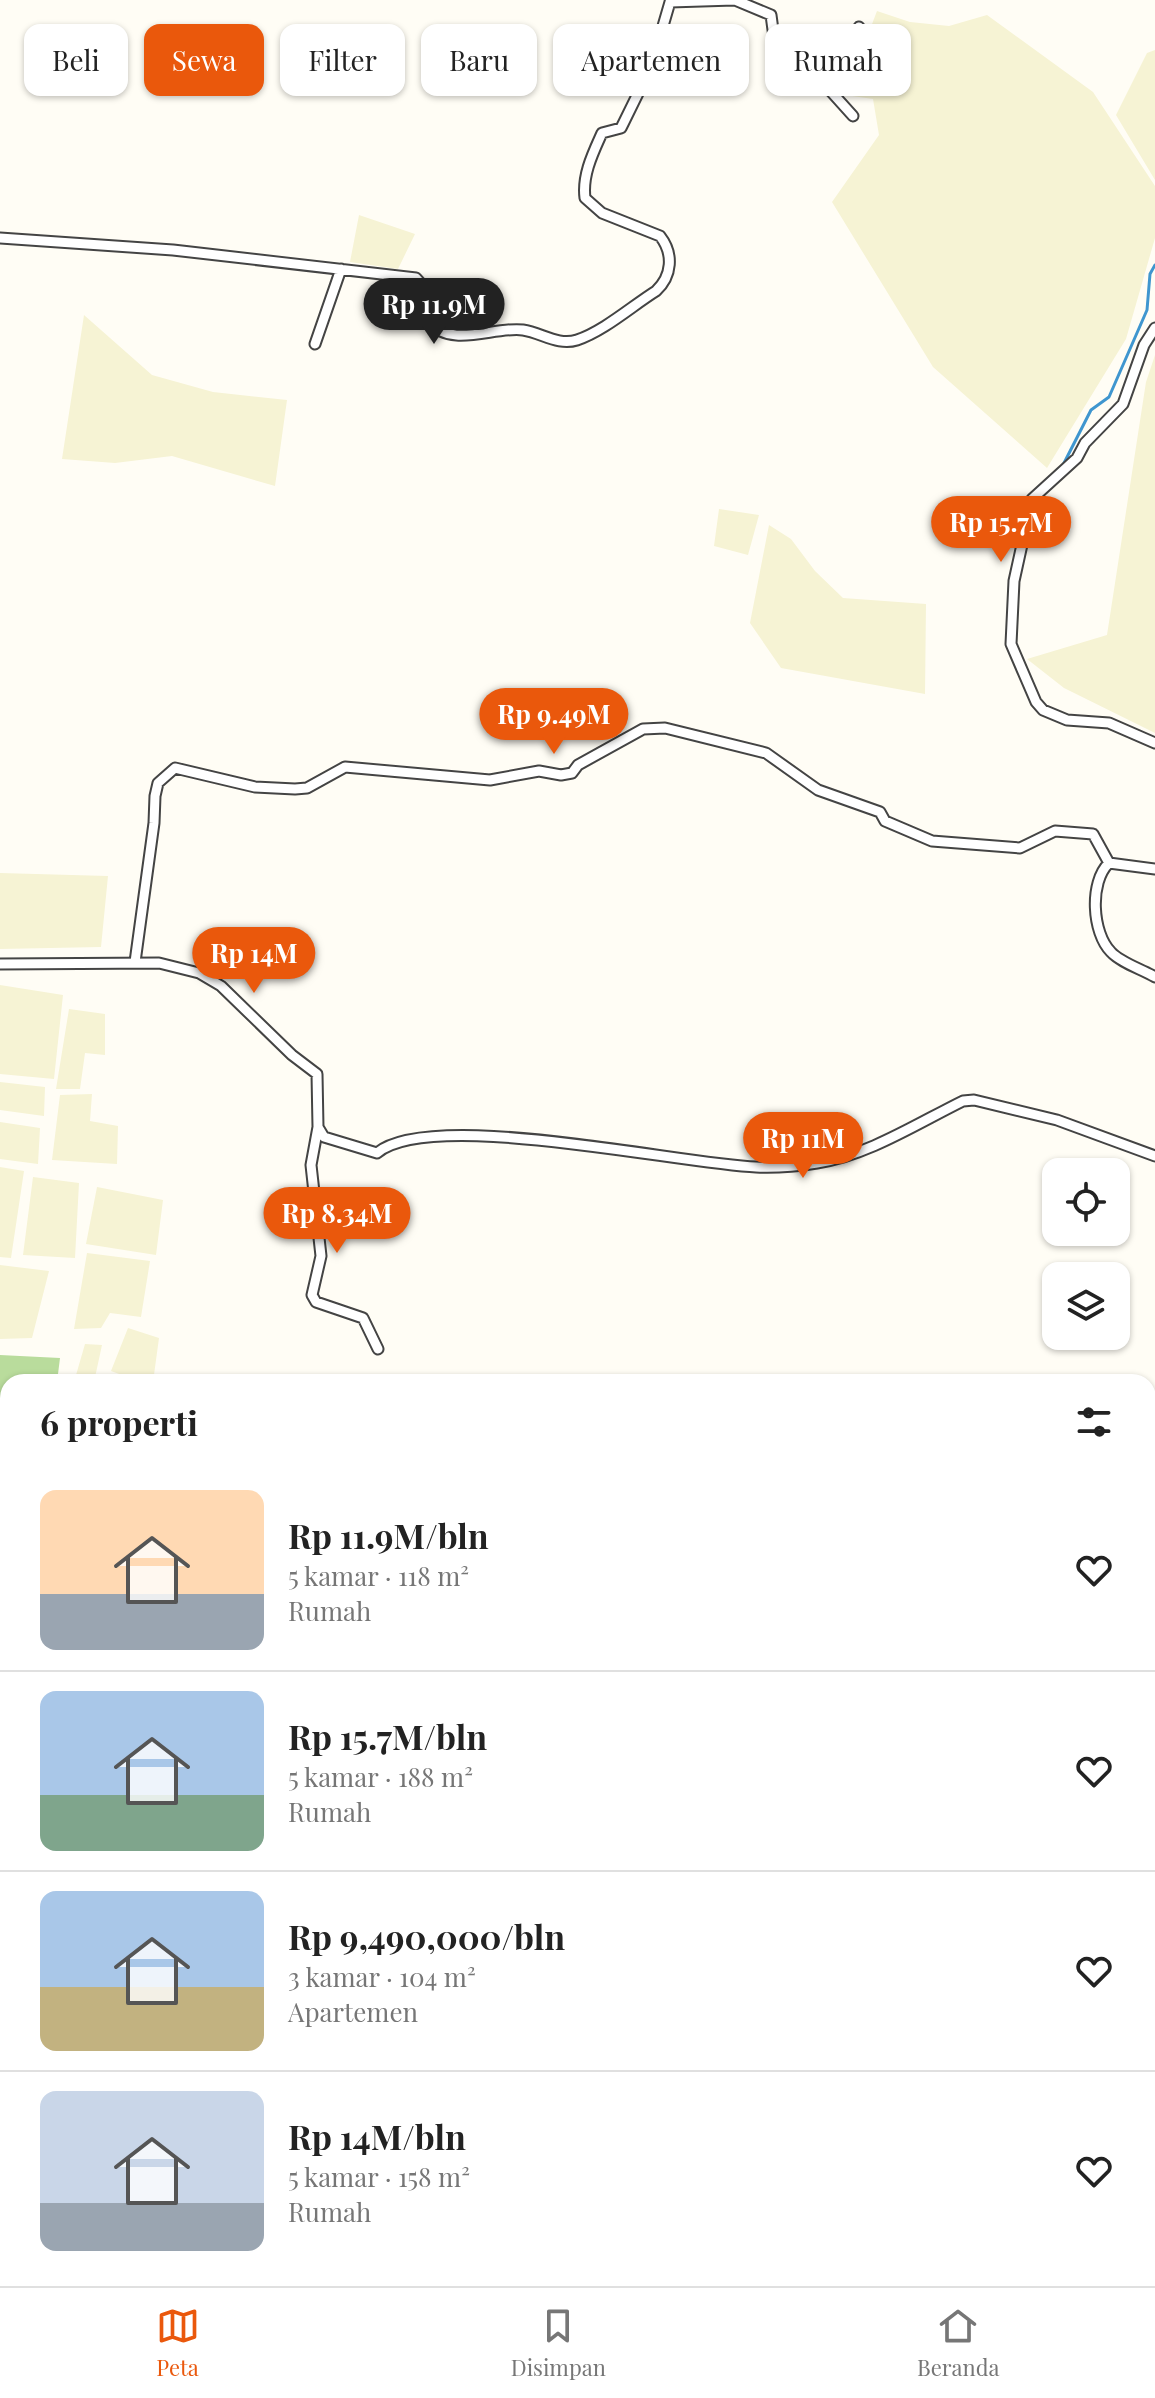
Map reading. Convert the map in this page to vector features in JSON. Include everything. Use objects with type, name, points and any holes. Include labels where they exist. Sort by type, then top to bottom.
[{"type":"street","points":[[0,238],[173,250],[420,280],[425,288],[429,322],[438,330],[464,335],[520,330],[571,341],[585,336],[656,291],[663,284],[669,267],[665,243],[643,227],[590,206],[584,189],[586,172],[602,133],[621,128],[645,80],[670,1],[734,0],[771,15],[772,24]]},
{"type":"street","points":[[835,96],[853,116]]},
{"type":"street","points":[[315,344],[341,269]]},
{"type":"street","points":[[1155,328],[1144,345],[1123,404],[1085,443],[1077,458],[1035,494],[1008,614],[1012,648],[1039,707],[1067,720],[1109,723],[1155,743]]},
{"type":"street","points":[[135,962],[155,796],[158,783],[175,768],[255,787],[295,789],[307,788],[345,767],[490,780],[539,771],[561,775],[572,773],[578,765],[643,729],[665,728],[766,753],[818,790],[880,812],[885,821],[925,840],[1020,848],[1049,832],[1093,834],[1107,858],[1098,891],[1096,918],[1101,937],[1115,956],[1155,977]]},
{"type":"street","points":[[1107,858],[1155,869]]},
{"type":"street","points":[[0,964],[66,966],[135,962],[181,967],[208,977],[292,1055],[315,1071],[319,1083],[318,1127],[311,1165],[321,1256],[312,1295],[316,1302],[363,1318],[378,1349]]},
{"type":"street","points":[[318,1127],[329,1141],[377,1153],[393,1141],[494,1135],[757,1167],[819,1163],[865,1148],[963,1101],[974,1100],[1057,1120],[1155,1156]]},
{"type":"shaded area","points":[[877,11],[910,22],[949,26],[987,15],[1093,92],[1155,186],[1155,238],[1126,339],[1047,468],[933,367],[832,202],[879,135],[873,99],[852,96],[911,96],[911,24],[872,24]]},
{"type":"shaded area","points":[[1155,50],[1155,180],[1116,115],[1147,53]]},
{"type":"shaded area","points":[[359,215],[415,234],[398,269],[350,262]]},
{"type":"shaded area","points":[[84,315],[152,375],[213,392],[287,400],[275,486],[172,456],[115,463],[62,459]]},
{"type":"shaded area","points":[[1155,355],[1155,733],[1064,688],[1027,659],[1107,635],[1146,382]]},
{"type":"shaded area","points":[[719,509],[759,515],[748,555],[714,546]]},
{"type":"shaded area","points":[[769,525],[791,539],[815,571],[843,598],[926,604],[925,694],[781,668],[750,623]]},
{"type":"shaded area","points":[[0,873],[108,876],[101,947],[0,949]]},
{"type":"shaded area","points":[[0,985],[63,995],[54,1079],[0,1074]]},
{"type":"shaded area","points":[[69,1009],[105,1014],[105,1055],[85,1053],[80,1089],[56,1089]]},
{"type":"shaded area","points":[[0,1082],[45,1087],[44,1116],[0,1110]]},
{"type":"shaded area","points":[[92,1094],[90,1121],[118,1126],[117,1164],[52,1160],[60,1095]]},
{"type":"shaded area","points":[[0,1122],[40,1128],[38,1164],[0,1159]]},
{"type":"shaded area","points":[[0,1167],[24,1171],[11,1258],[0,1257]]},
{"type":"shaded area","points":[[33,1177],[79,1183],[75,1258],[23,1255]]},
{"type":"shaded area","points":[[97,1187],[163,1200],[156,1255],[86,1244]]},
{"type":"shaded area","points":[[87,1253],[150,1261],[141,1317],[110,1313],[101,1328],[74,1329]]},
{"type":"shaded area","points":[[0,1265],[49,1271],[32,1338],[0,1339]]},
{"type":"shaded area","points":[[128,1328],[159,1338],[154,1374],[119,1374],[111,1371]]},
{"type":"shaded area","points":[[85,1344],[102,1345],[96,1374],[76,1374]]},
{"type":"green space","points":[[0,1355],[60,1358],[58,1374],[0,1374]]},
{"type":"waterway","points":[[1062,467],[1091,410],[1109,397],[1147,310],[1150,274],[1155,265]]}]
